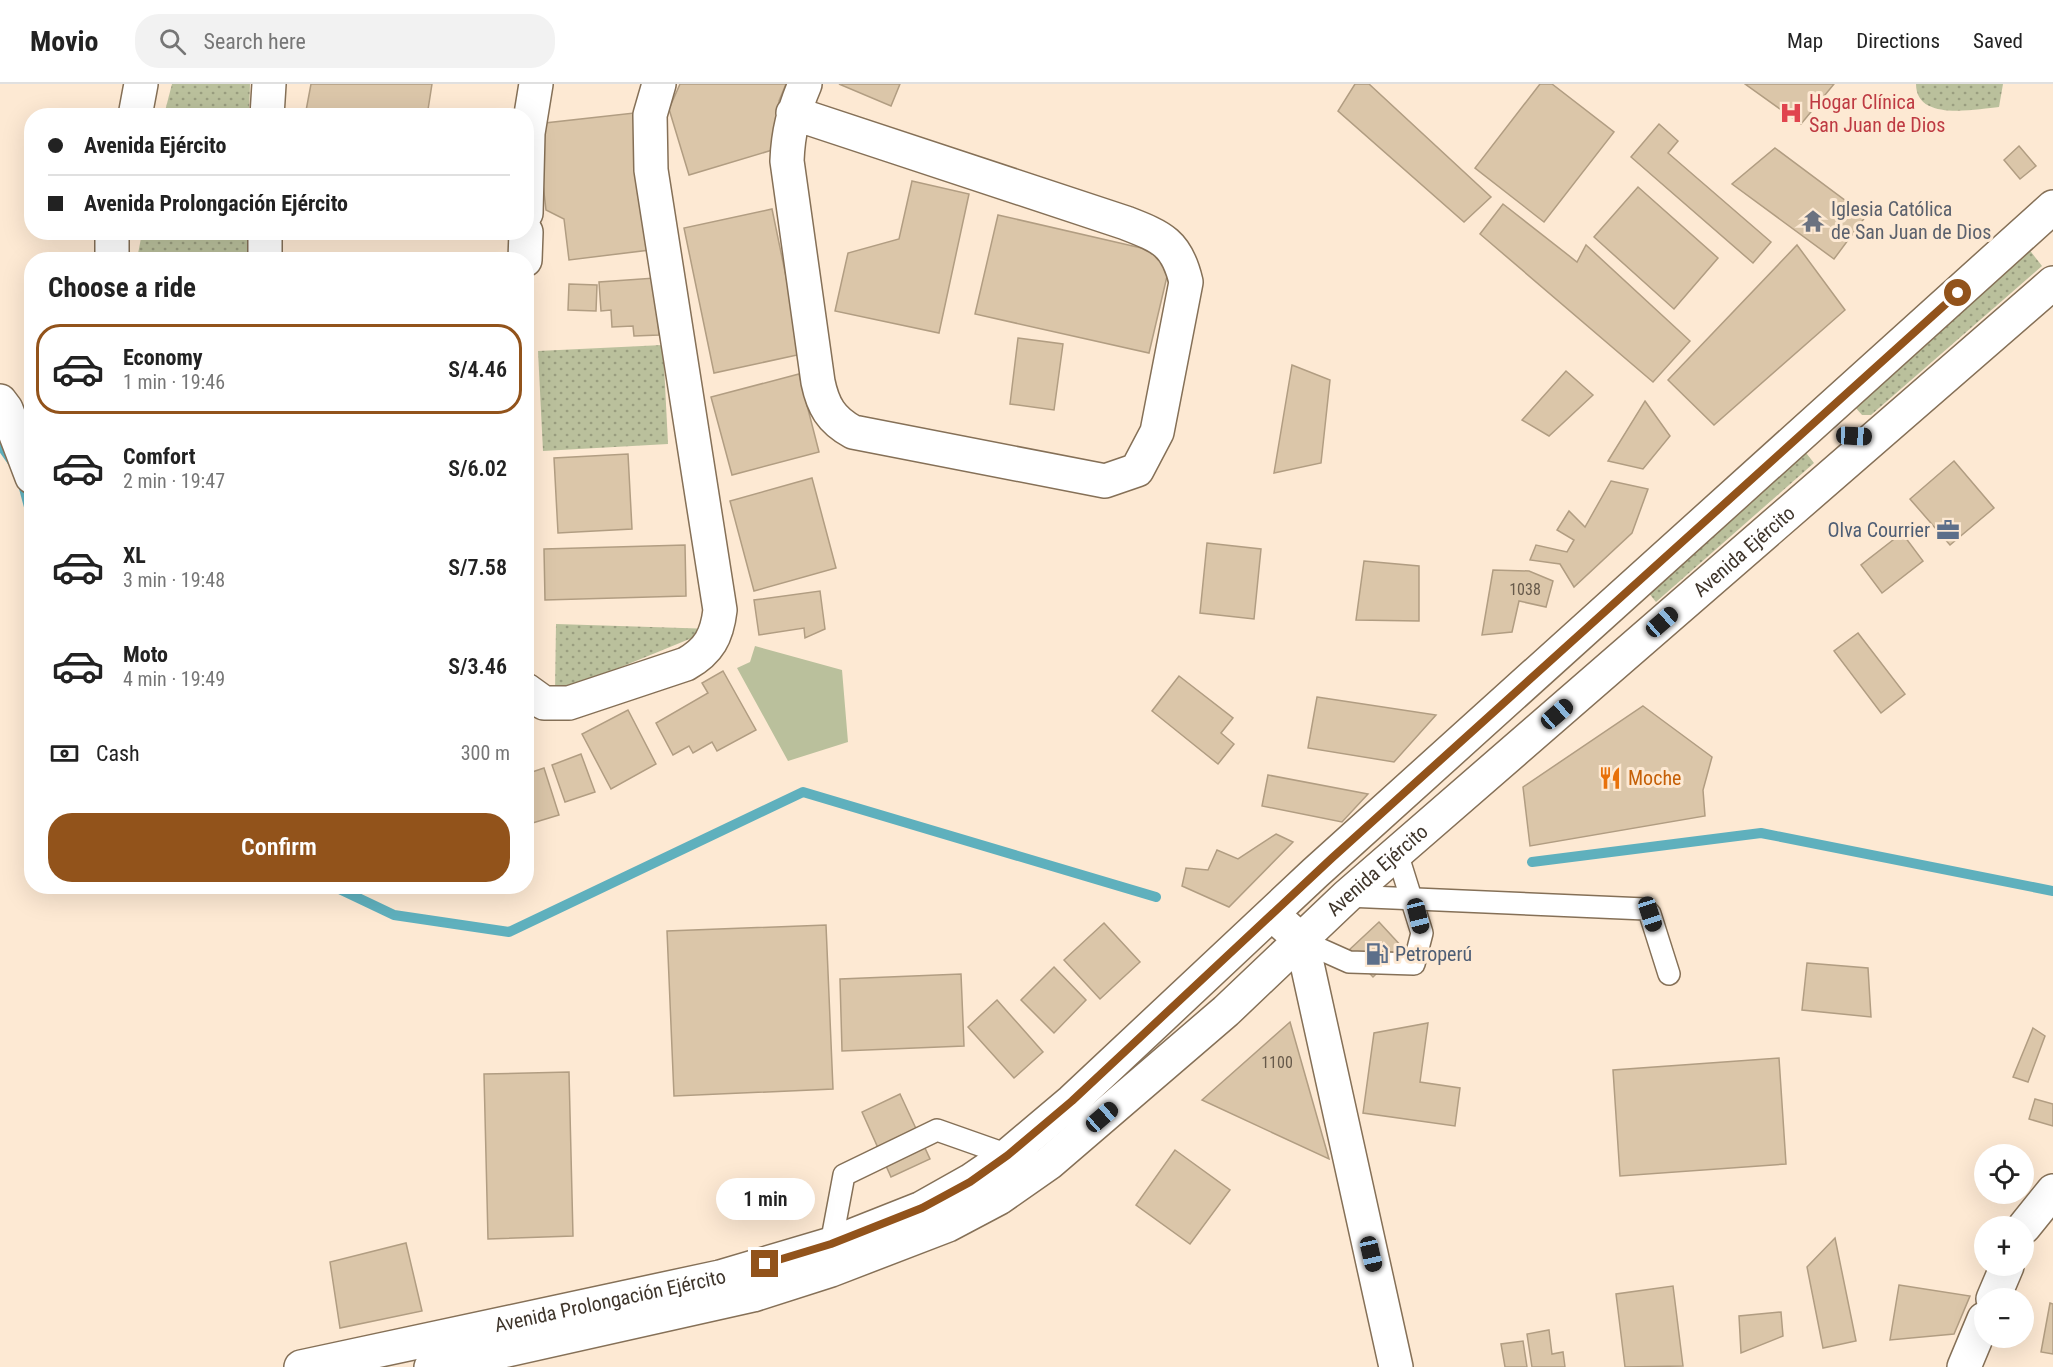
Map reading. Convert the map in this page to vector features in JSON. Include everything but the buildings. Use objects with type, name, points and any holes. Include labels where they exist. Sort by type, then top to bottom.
[{"type":"main road","points":[[136,108],[141,84]]},
{"type":"main road","points":[[268,108],[269,84]]},
{"type":"main road","points":[[532,108],[536,84]]},
{"type":"main road","points":[[534,701],[568,703],[686,664],[699,656],[712,643],[718,626],[720,609],[651,170],[650,115],[659,84]]},
{"type":"main road","points":[[799,99],[1126,223],[1171,244],[1182,263],[1186,282],[1157,432],[1137,470],[1105,481],[853,432],[839,425],[828,413],[821,398],[818,382],[787,161],[788,136],[799,99]]},
{"type":"main road","name":"Avenida Ejército","points":[[1272,914],[1840,399],[2049,218]]},
{"type":"main road","name":"Avenida Ejército","points":[[1302,941],[1347,896],[2053,282]]},
{"type":"main road","points":[[1840,399],[1837,418],[1843,429],[1854,436],[1873,437]]},
{"type":"main road","points":[[0,401],[6,410],[24,456]]},
{"type":"main road","points":[[1272,914],[1302,941],[1396,1367]]},
{"type":"main road","name":"Avenida Prolongación Ejército","points":[[301,1367],[720,1277],[831,1244],[922,1208],[970,1182],[1008,1155],[1072,1101],[1272,914]]},
{"type":"main road","name":"Avenida Prolongación Ejército","points":[[430,1367],[753,1295],[831,1270],[948,1225],[999,1198],[1049,1163],[1226,1011],[1302,941]]},
{"type":"main road","points":[[2033,1216],[2053,1191]]},
{"type":"main road","points":[[1964,1367],[1974,1343]]},
{"type":"lane","points":[[1302,941],[1349,962],[1414,964],[1422,933],[1414,899],[1397,853]]},
{"type":"lane","points":[[1347,896],[1645,909],[1650,914],[1670,974]]},
{"type":"lane","points":[[831,1244],[844,1175],[938,1130],[1008,1155]]},
{"type":"green space","points":[[172,84],[250,84],[249,108],[166,108]]},
{"type":"green space","points":[[1916,84],[2003,84],[1999,107],[1963,111],[1936,109],[1926,104],[1919,96]]},
{"type":"green space","points":[[141,240],[248,240],[248,252],[138,252]]},
{"type":"green space","points":[[2028,248],[2042,266],[1871,415],[1862,415],[1855,407]]},
{"type":"green space","points":[[663,345],[668,444],[543,451],[538,351]]},
{"type":"green space","points":[[1803,449],[1814,463],[1656,602],[1648,592]]},
{"type":"green space","points":[[556,624],[714,629],[555,694]]},
{"type":"green space","points":[[755,646],[842,670],[848,742],[788,761],[737,668],[750,662]]},
{"type":"waterway","points":[[0,444],[12,461]]},
{"type":"waterway","points":[[21,477],[24,488]]},
{"type":"waterway","points":[[350,894],[394,915],[509,932],[803,792],[1156,897]]},
{"type":"waterway","points":[[1532,862],[1761,833],[2053,891]]},
{"type":"place","name":"Hogar Clínica San Juan de Dios","points":[[1791,113]]},
{"type":"place","name":"Iglesia Católica de San Juan de Dios","points":[[1813,221]]},
{"type":"place","name":"Olva Courrier","points":[[1948,530]]},
{"type":"place","name":"Moche","points":[[1610,778]]},
{"type":"place","name":"Petroperú","points":[[1377,954]]},
{"type":"route","points":[[765,1264],[831,1244],[922,1208],[970,1182],[1008,1155],[1072,1101],[1332,858],[1958,293]]}]
